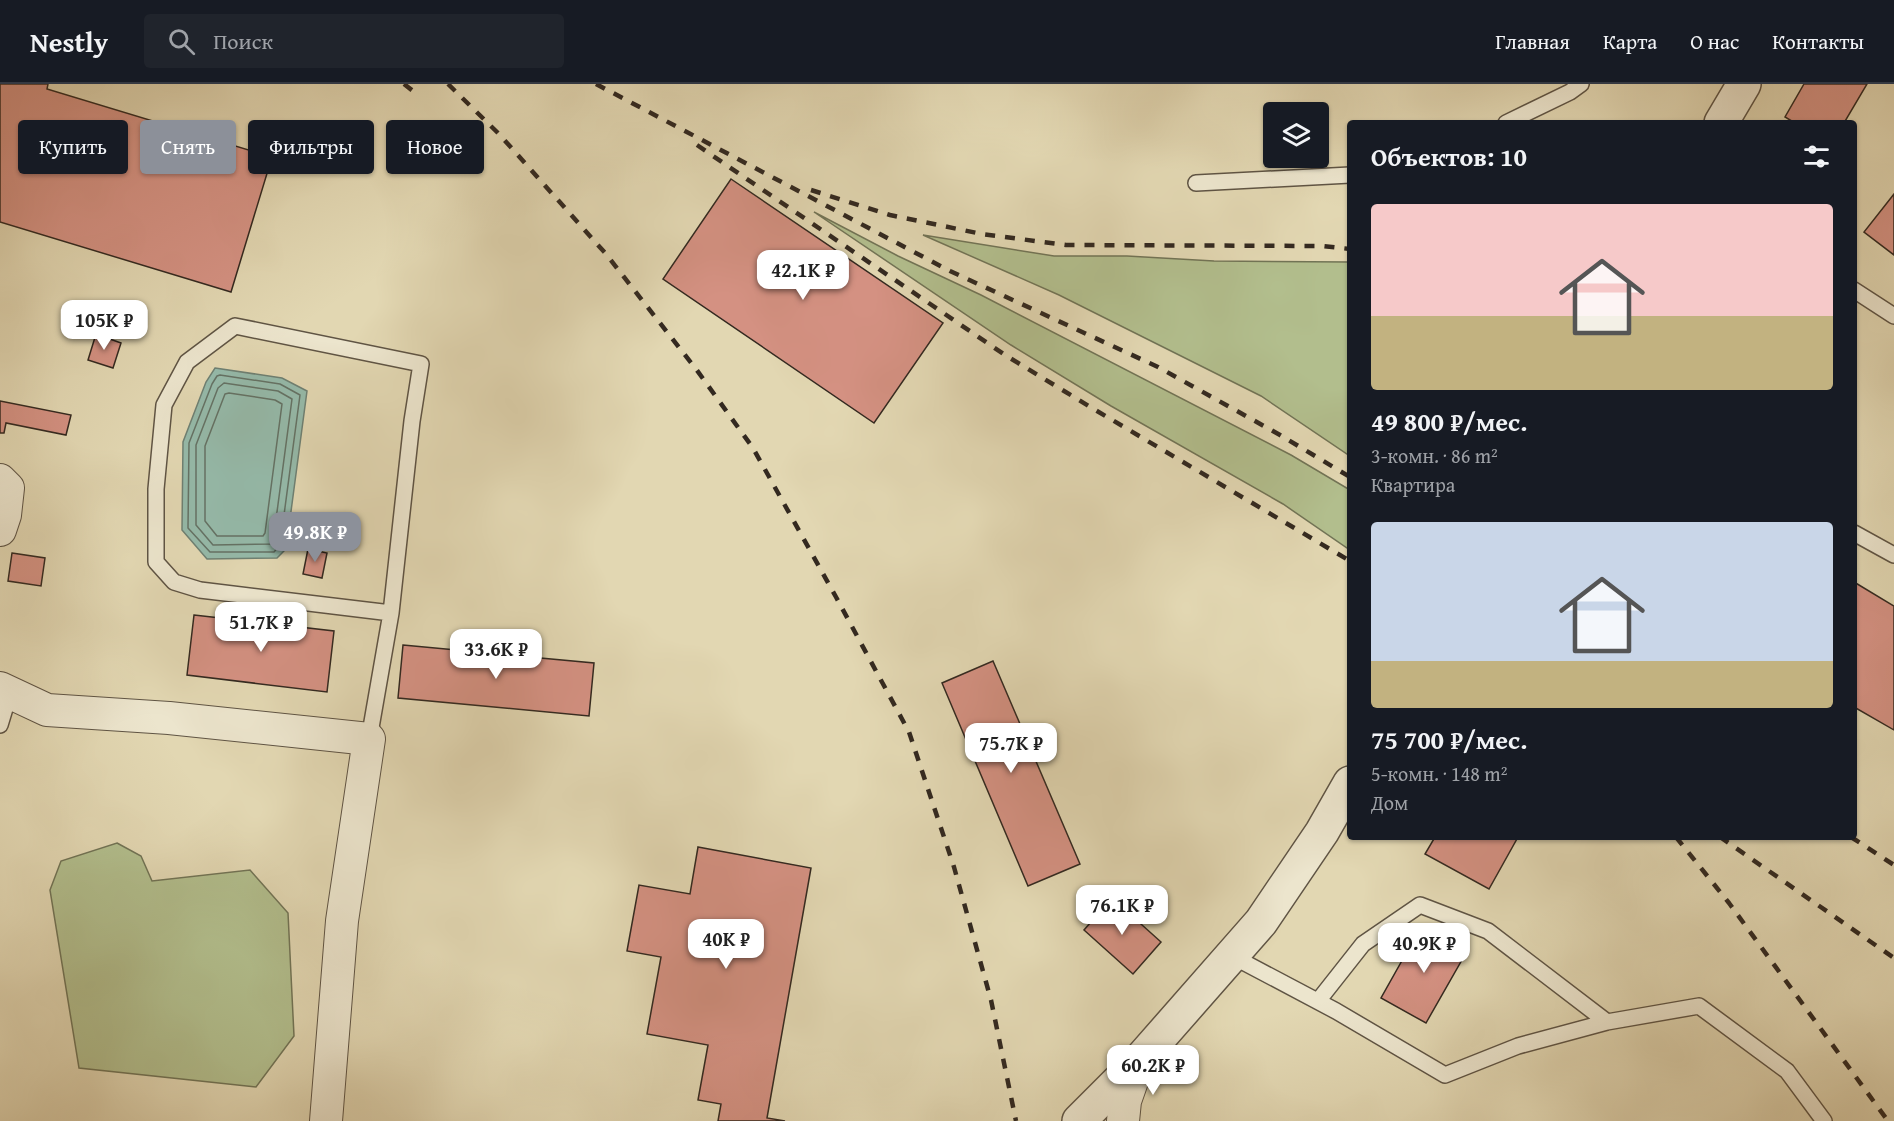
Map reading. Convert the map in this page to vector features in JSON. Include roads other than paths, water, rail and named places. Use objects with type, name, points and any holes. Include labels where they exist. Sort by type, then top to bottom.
[{"type":"street","points":[[1723,120],[1744,84]]},
{"type":"street","points":[[0,480],[8,488],[5,515],[0,530]]},
{"type":"street","points":[[5,690],[47,710],[169,718],[369,739],[342,921],[327,1121]]},
{"type":"street","points":[[1079,1121],[1139,1061],[1261,922],[1322,832],[1347,788]]},
{"type":"street","points":[[1123,1121],[1125,1101],[1139,1061]]},
{"type":"lane","points":[[1512,120],[1570,92],[1581,84]]},
{"type":"lane","points":[[1196,183],[1347,176]]},
{"type":"lane","points":[[1857,292],[1894,316]]},
{"type":"lane","points":[[369,739],[391,613],[412,421],[421,364],[235,326],[187,362],[164,405],[156,489],[156,562],[174,582],[200,590],[391,613]]},
{"type":"lane","points":[[1857,535],[1894,555]]},
{"type":"lane","points":[[0,725],[5,690]]},
{"type":"lane","points":[[1318,1002],[1363,944],[1420,905],[1488,931],[1607,1022]]},
{"type":"lane","points":[[1232,956],[1318,1002],[1444,1075],[1518,1046],[1607,1022],[1699,1006],[1787,1071],[1824,1121]]},
{"type":"water","points":[[215,368],[282,378],[307,391],[286,549],[277,558],[207,559],[182,530],[183,442],[206,382]]},
{"type":"railway","points":[[404,84],[413,91]]},
{"type":"railway","points":[[448,84],[499,134],[606,254],[696,369],[753,448],[836,597],[909,732],[954,867],[991,1000],[1016,1121]]},
{"type":"railway","points":[[596,84],[950,271],[1158,367],[1347,475]]},
{"type":"railway","points":[[697,145],[1005,355],[1347,559]]},
{"type":"railway","points":[[811,190],[890,215],[982,234],[1066,245],[1323,246],[1347,249]]},
{"type":"railway","points":[[1678,840],[1729,903],[1888,1121]]},
{"type":"railway","points":[[1724,840],[1894,958]]},
{"type":"railway","points":[[1856,840],[1894,865]]}]
